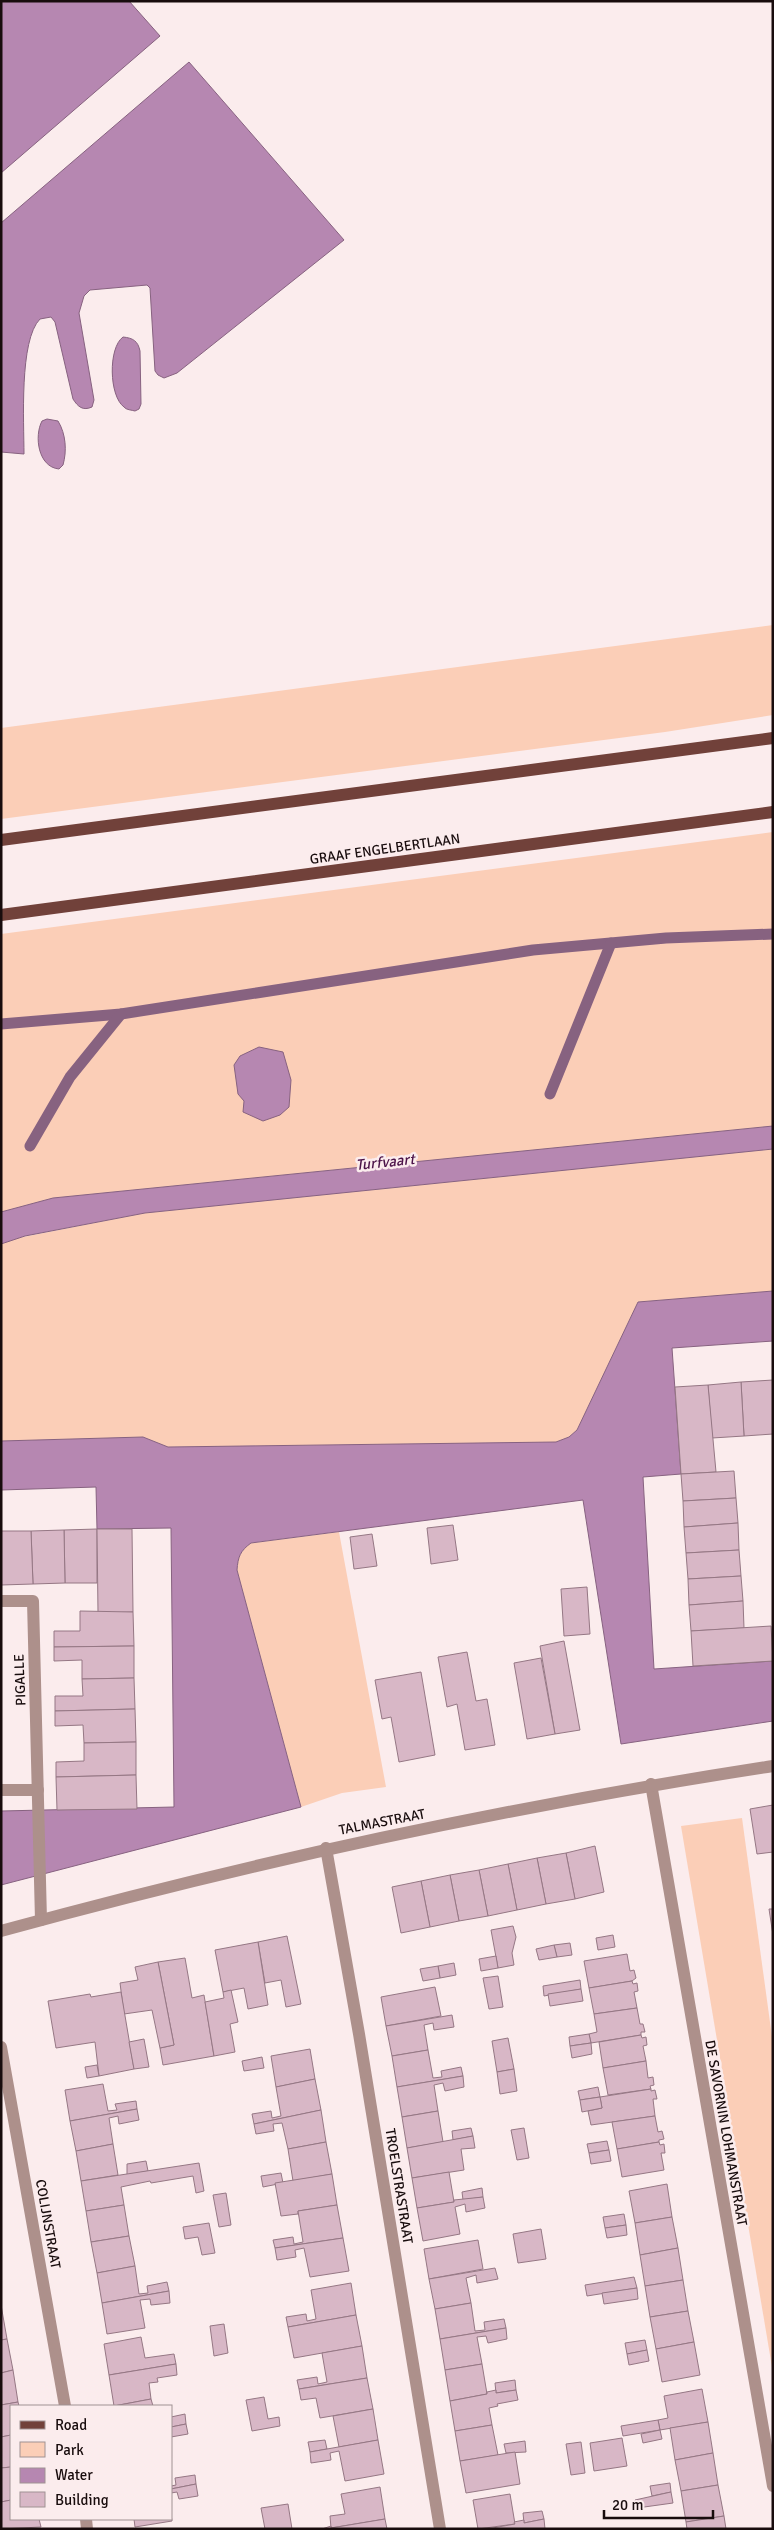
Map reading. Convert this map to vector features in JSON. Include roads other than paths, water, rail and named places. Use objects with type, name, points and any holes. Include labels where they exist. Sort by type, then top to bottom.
[{"type":"main road","points":[[1,840],[773,738]]},
{"type":"main road","name":"GRAAF ENGELBERTLAAN","points":[[1,915],[773,812]]},
{"type":"street","name":"PIGALLE","points":[[1,1602],[33,1601],[41,1920]]},
{"type":"street","name":"TALMASTRAAT","points":[[1,1931],[326,1848],[651,1784],[773,1766]]},
{"type":"street","name":"DE SAVORNIN LOHMANSTRAAT","points":[[651,1784],[773,2486]]},
{"type":"street","points":[[1,1790],[38,1790]]},
{"type":"street","name":"TROELSTRASTRAAT","points":[[326,1848],[440,2529]]},
{"type":"street","name":"COLIJNSTRAAT","points":[[1,2047],[65,2405]]},
{"type":"water","points":[[1,1],[129,1],[160,36],[1,173]]},
{"type":"water","points":[[189,62],[344,240],[177,373],[164,378],[155,371],[150,288],[147,285],[90,290],[84,296],[79,313],[94,400],[92,407],[86,409],[81,408],[73,399],[55,322],[51,317],[40,319],[33,330],[26,363],[24,383],[24,454],[1,452],[1,223]]},
{"type":"water","points":[[123,337],[134,341],[140,351],[141,404],[139,409],[135,411],[126,409],[119,401],[113,383],[112,372],[115,351]]},
{"type":"water","points":[[47,419],[58,421],[64,437],[64,460],[63,465],[59,469],[46,463],[42,457],[38,442],[42,421]]},
{"type":"water","points":[[259,1047],[283,1052],[291,1080],[289,1107],[280,1115],[263,1121],[243,1112],[244,1101],[238,1094],[234,1065],[240,1056]]},
{"type":"water","points":[[773,1126],[773,1149],[145,1213],[25,1236],[1,1244],[1,1212],[53,1198]]},
{"type":"water","points":[[773,1291],[773,1341],[672,1348],[681,1474],[643,1477],[654,1669],[773,1661],[773,1721],[621,1744],[583,1500],[251,1543],[240,1555],[237,1570],[301,1807],[1,1885],[1,1811],[174,1807],[171,1528],[97,1529],[96,1487],[1,1490],[1,1441],[143,1437],[168,1447],[556,1442],[569,1437],[577,1430],[638,1302]]},
{"type":"waterway","points":[[1,1024],[121,1014],[533,950],[666,938],[773,934]]},
{"type":"waterway","points":[[550,1094],[611,943]]},
{"type":"waterway","points":[[30,1146],[70,1077],[121,1014]]},
{"type":"water label","name":"Turfvaart","points":[[385,1162]]}]
